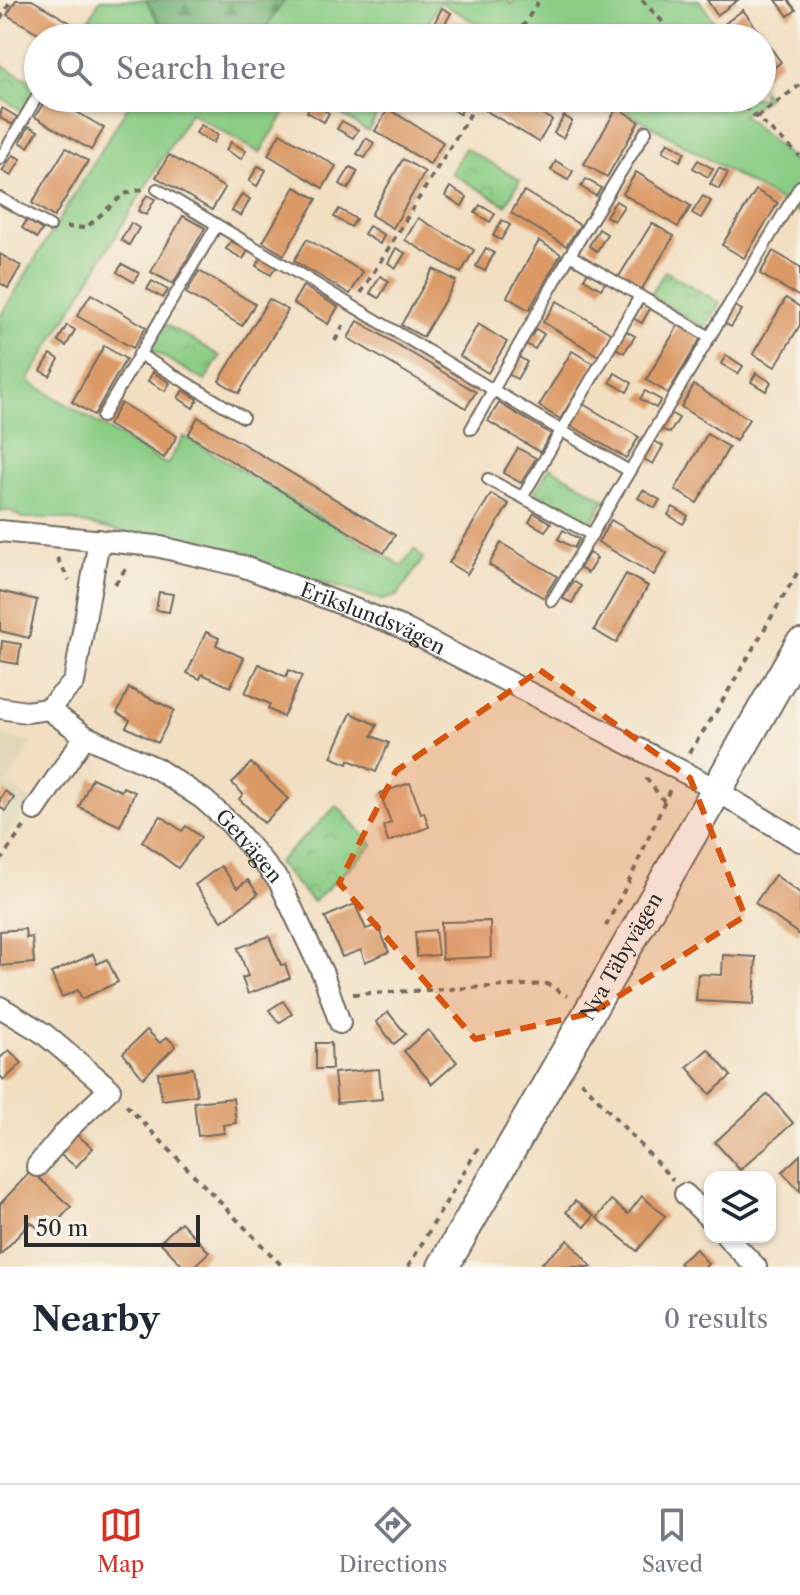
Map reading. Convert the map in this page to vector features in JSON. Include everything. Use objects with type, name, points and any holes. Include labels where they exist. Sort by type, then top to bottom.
[{"type":"main road","name":"Nya Täbyvägen","points":[[443,1267],[800,645]]},
{"type":"street","name":"Erikslundsvägen","points":[[0,531],[156,546],[242,566],[399,626],[678,769],[800,841]]},
{"type":"street","points":[[0,708],[26,712],[48,709],[74,682],[99,540]]},
{"type":"street","name":"Getvägen","points":[[48,709],[85,736],[156,768],[203,799],[230,823],[279,881],[323,974],[340,1023]]},
{"type":"street","points":[[35,810],[85,736]]},
{"type":"street","points":[[0,1007],[43,1033],[110,1089],[68,1129],[37,1166]]},
{"type":"street","points":[[685,1194],[704,1213]]},
{"type":"street","points":[[733,1243],[756,1267]]},
{"type":"lane","points":[[0,159],[28,112]]},
{"type":"lane","points":[[471,429],[570,255],[646,131]]},
{"type":"lane","points":[[552,601],[800,186]]},
{"type":"lane","points":[[157,189],[629,471]]},
{"type":"lane","points":[[0,198],[50,226]]},
{"type":"lane","points":[[102,417],[217,225]]},
{"type":"lane","points":[[570,255],[710,337]]},
{"type":"lane","points":[[523,496],[640,296]]},
{"type":"lane","points":[[139,354],[243,417]]},
{"type":"lane","points":[[488,479],[592,535]]},
{"type":"path","points":[[0,19],[12,0]]},
{"type":"path","points":[[524,24],[539,0]]},
{"type":"path","points":[[642,0],[665,24]]},
{"type":"path","points":[[776,103],[800,85]]},
{"type":"path","points":[[335,341],[353,306],[471,112]]},
{"type":"path","points":[[751,112],[800,156]]},
{"type":"path","points":[[757,117],[764,112]]},
{"type":"path","points":[[50,226],[86,228],[124,194],[157,189]]},
{"type":"path","points":[[49,555],[59,558],[67,579],[91,587],[112,589],[128,565]]},
{"type":"path","points":[[604,929],[632,875],[678,769],[716,712],[800,568]]},
{"type":"path","points":[[639,770],[664,801]]},
{"type":"path","points":[[0,861],[35,810]]},
{"type":"path","points":[[330,996],[547,984],[567,996]]},
{"type":"path","points":[[560,1059],[685,1194]]},
{"type":"path","points":[[110,1089],[283,1267]]},
{"type":"path","points":[[408,1267],[479,1145]]},
{"type":"highlighted area","points":[[540,670],[690,778],[745,916],[592,1013],[475,1039],[339,883],[396,771]]},
{"type":"shaded area","points":[[0,735],[32,743],[9,783],[32,800],[0,846]]},
{"type":"green space","points":[[100,0],[146,0],[160,24],[87,24]]},
{"type":"green space","points":[[146,0],[285,0],[268,24],[161,24]]},
{"type":"green space","points":[[285,0],[507,0],[511,4],[515,0],[699,0],[716,24],[478,24],[440,2],[427,24],[268,24]]},
{"type":"green space","points":[[0,64],[24,78],[23,111],[0,97]]},
{"type":"green space","points":[[124,112],[285,112],[260,153],[190,113],[28,381],[167,465],[184,436],[402,566],[415,549],[423,559],[397,596],[382,600],[241,559],[60,518],[22,518],[11,511],[0,511],[0,317]]},
{"type":"green space","points":[[337,112],[378,112],[368,131]]},
{"type":"green space","points":[[628,112],[746,112],[742,115],[800,166],[800,213]]},
{"type":"green space","points":[[465,148],[520,180],[506,205],[451,173]]},
{"type":"green space","points":[[665,271],[720,303],[705,328],[650,296]]},
{"type":"green space","points":[[165,324],[220,356],[205,381],[150,349]]},
{"type":"green space","points":[[550,467],[605,499],[590,524],[535,492]]},
{"type":"green space","points":[[337,806],[373,845],[313,902],[277,863]]},
{"type":"building","points":[[16,0],[32,0],[73,24],[24,25],[7,15]]},
{"type":"building","points":[[707,0],[738,0],[717,15]]},
{"type":"building","points":[[776,0],[788,0],[796,10],[788,16]]},
{"type":"building","points":[[442,8],[451,13],[445,24],[434,24]]},
{"type":"building","points":[[743,10],[753,24],[724,24]]},
{"type":"building","points":[[2,108],[17,117],[13,125],[0,118]]},
{"type":"building","points":[[38,112],[77,112],[104,128],[91,150],[35,117]]},
{"type":"building","points":[[307,112],[327,112],[324,122]]},
{"type":"building","points":[[386,112],[393,112],[443,142],[430,164],[375,131]]},
{"type":"building","points":[[488,112],[539,112],[552,120],[539,142]]},
{"type":"building","points":[[615,112],[624,112],[639,121],[607,177],[584,164]]},
{"type":"building","points":[[564,116],[572,121],[563,138],[554,133]]},
{"type":"building","points":[[342,121],[358,130],[353,138],[337,129]]},
{"type":"building","points":[[201,125],[218,135],[213,143],[196,133]]},
{"type":"building","points":[[29,126],[38,131],[28,147],[20,142]]},
{"type":"building","points":[[280,133],[336,166],[323,188],[268,155]]},
{"type":"building","points":[[366,138],[374,143],[365,158],[357,154]]},
{"type":"building","points":[[231,142],[246,151],[241,159],[226,150]]},
{"type":"building","points":[[668,142],[685,152],[680,161],[663,151]]},
{"type":"building","points":[[66,148],[88,161],[54,217],[32,203]]},
{"type":"building","points":[[13,155],[21,159],[11,176],[2,171]]},
{"type":"building","points":[[169,155],[225,188],[212,210],[156,177]]},
{"type":"building","points":[[403,159],[425,172],[393,228],[371,215]]},
{"type":"building","points":[[698,160],[713,169],[708,177],[693,168]]},
{"type":"building","points":[[556,161],[573,171],[568,180],[551,170]]},
{"type":"building","points":[[258,166],[266,170],[257,186],[249,181]]},
{"type":"building","points":[[350,167],[358,171],[348,189],[340,184]]},
{"type":"building","points":[[719,168],[728,173],[719,189],[710,184]]},
{"type":"building","points":[[636,172],[691,206],[678,227],[623,194]]},
{"type":"building","points":[[586,179],[601,188],[596,196],[581,187]]},
{"type":"building","points":[[295,187],[317,199],[284,255],[263,242]]},
{"type":"building","points":[[450,187],[467,197],[462,206],[445,196]]},
{"type":"building","points":[[756,190],[778,203],[744,258],[722,245]]},
{"type":"building","points":[[524,191],[580,225],[566,246],[511,213]]},
{"type":"building","points":[[242,194],[250,199],[241,216],[232,211]]},
{"type":"building","points":[[147,195],[155,199],[146,215],[138,211]]},
{"type":"building","points":[[703,196],[711,201],[701,218],[692,213]]},
{"type":"building","points":[[616,201],[624,206],[614,221],[606,216]]},
{"type":"building","points":[[480,205],[495,214],[490,222],[475,213]]},
{"type":"building","points":[[339,209],[356,219],[351,227],[334,217]]},
{"type":"building","points":[[183,216],[205,228],[173,284],[151,272]]},
{"type":"building","points":[[418,218],[474,250],[461,273],[405,240]]},
{"type":"building","points":[[27,220],[42,230],[37,238],[22,228]]},
{"type":"building","points":[[502,220],[510,225],[501,240],[493,236]]},
{"type":"building","points":[[131,223],[139,228],[129,245],[121,240]]},
{"type":"building","points":[[652,223],[674,236],[640,292],[618,278]]},
{"type":"building","points":[[369,226],[384,235],[380,244],[364,234]]},
{"type":"building","points":[[599,229],[607,234],[597,251],[589,246]]},
{"type":"building","points":[[307,239],[363,272],[350,294],[294,261]]},
{"type":"building","points":[[231,241],[248,251],[243,259],[226,249]]},
{"type":"building","points":[[539,241],[561,254],[529,310],[507,297]]},
{"type":"building","points":[[396,248],[405,253],[396,268],[388,263]]},
{"type":"building","points":[[486,248],[494,253],[485,271],[476,266]]},
{"type":"building","points":[[773,251],[800,267],[800,297],[760,274]]},
{"type":"building","points":[[0,254],[21,266],[8,288],[0,283]]},
{"type":"building","points":[[261,258],[276,267],[271,275],[256,266]]},
{"type":"building","points":[[122,264],[139,273],[134,282],[117,272]]},
{"type":"building","points":[[433,269],[456,281],[423,337],[401,325]]},
{"type":"building","points":[[589,270],[606,281],[601,289],[584,279]]},
{"type":"building","points":[[199,271],[255,304],[242,326],[186,293]]},
{"type":"building","points":[[380,276],[389,281],[379,298],[370,293]]},
{"type":"building","points":[[152,281],[168,290],[163,298],[147,289]]},
{"type":"building","points":[[303,286],[338,307],[328,324],[293,303]]},
{"type":"building","points":[[91,294],[146,327],[133,348],[77,316]]},
{"type":"building","points":[[786,298],[800,307],[800,325],[775,367],[753,354]]},
{"type":"building","points":[[269,299],[288,310],[239,393],[219,381]]},
{"type":"building","points":[[557,301],[612,334],[599,356],[543,322]]},
{"type":"building","points":[[643,303],[651,307],[642,323],[633,318]]},
{"type":"building","points":[[733,305],[742,310],[731,327],[723,322]]},
{"type":"building","points":[[358,321],[476,392],[466,408],[348,338]]},
{"type":"building","points":[[478,324],[507,342],[488,373],[460,356]]},
{"type":"building","points":[[679,324],[701,338],[668,393],[646,380]]},
{"type":"building","points":[[67,325],[75,330],[66,346],[58,341]]},
{"type":"building","points":[[536,329],[544,334],[535,349],[526,344]]},
{"type":"building","points":[[626,331],[635,336],[624,353],[616,348]]},
{"type":"building","points":[[104,346],[126,359],[94,415],[72,402]]},
{"type":"building","points":[[572,351],[594,364],[560,419],[539,406]]},
{"type":"building","points":[[51,354],[59,359],[50,376],[41,371]]},
{"type":"building","points":[[726,355],[743,366],[738,374],[721,364]]},
{"type":"building","points":[[519,357],[527,362],[517,379],[508,374]]},
{"type":"building","points":[[153,372],[170,383],[165,391],[148,381]]},
{"type":"building","points":[[615,373],[632,383],[627,392],[610,382]]},
{"type":"building","points":[[756,373],[771,382],[766,391],[751,382]]},
{"type":"building","points":[[694,385],[749,419],[736,441],[681,407]]},
{"type":"building","points":[[183,390],[198,399],[193,408],[178,398]]},
{"type":"building","points":[[645,391],[661,400],[656,408],[640,399]]},
{"type":"building","points":[[121,403],[177,436],[164,458],[108,425]]},
{"type":"building","points":[[499,403],[551,434],[540,452],[488,421]]},
{"type":"building","points":[[583,404],[639,437],[626,458],[570,425]]},
{"type":"building","points":[[670,413],[679,418],[670,433],[661,429]]},
{"type":"building","points":[[198,417],[395,535],[384,553],[188,435]]},
{"type":"building","points":[[707,434],[729,447],[697,503],[675,490]]},
{"type":"building","points":[[654,441],[663,446],[653,464],[644,459]]},
{"type":"building","points":[[518,448],[536,458],[521,483],[503,473]]},
{"type":"building","points":[[643,490],[660,500],[655,508],[638,498]]},
{"type":"building","points":[[491,494],[509,504],[467,574],[449,563]]},
{"type":"building","points":[[673,507],[688,516],[683,524],[668,515]]},
{"type":"building","points":[[534,513],[551,523],[545,531],[529,522]]},
{"type":"building","points":[[611,520],[667,553],[654,575],[598,542]]},
{"type":"building","points":[[563,530],[579,539],[574,548],[558,539]]},
{"type":"building","points":[[501,543],[557,576],[544,598],[489,565]]},
{"type":"building","points":[[589,553],[597,558],[588,573],[580,568]]},
{"type":"building","points":[[626,574],[648,586],[616,643],[594,630]]},
{"type":"building","points":[[573,581],[581,586],[572,603],[563,599]]},
{"type":"building","points":[[0,591],[37,600],[29,638],[0,631]]},
{"type":"building","points":[[159,592],[173,594],[169,612],[156,610]]},
{"type":"building","points":[[206,632],[219,638],[216,645],[244,658],[230,687],[202,674],[200,679],[187,673]]},
{"type":"building","points":[[2,641],[21,644],[18,664],[0,661]]},
{"type":"building","points":[[259,664],[286,677],[289,670],[302,676],[283,717],[268,709],[270,704],[245,693]]},
{"type":"building","points":[[129,688],[174,710],[158,743],[126,727],[130,720],[117,713]]},
{"type":"building","points":[[351,713],[377,725],[372,736],[389,743],[376,772],[349,760],[348,764],[331,757]]},
{"type":"building","points":[[251,763],[288,799],[264,823],[239,799],[243,794],[232,783]]},
{"type":"building","points":[[92,778],[121,791],[123,787],[135,792],[120,826],[79,807]]},
{"type":"building","points":[[410,783],[429,827],[388,842],[383,826],[391,823],[380,793]]},
{"type":"building","points":[[5,791],[14,798],[5,811],[0,807],[0,799]]},
{"type":"building","points":[[161,816],[182,831],[186,826],[201,837],[178,868],[142,841]]},
{"type":"building","points":[[221,866],[237,888],[248,880],[258,894],[222,921],[195,885]]},
{"type":"building","points":[[775,875],[800,893],[800,935],[755,903]]},
{"type":"building","points":[[355,904],[366,929],[378,925],[389,952],[365,962],[361,950],[342,957],[325,917]]},
{"type":"building","points":[[490,921],[491,957],[442,959],[441,922]]},
{"type":"building","points":[[25,929],[26,938],[32,937],[34,963],[0,966],[0,931]]},
{"type":"building","points":[[435,930],[438,955],[417,957],[415,932]]},
{"type":"building","points":[[269,936],[290,978],[248,994],[242,978],[248,976],[238,948]]},
{"type":"building","points":[[93,954],[97,964],[107,959],[118,982],[82,999],[78,990],[62,997],[51,973]]},
{"type":"building","points":[[723,955],[756,957],[754,1004],[696,1001],[698,974],[722,975]]},
{"type":"building","points":[[283,1001],[292,1014],[279,1023],[269,1010]]},
{"type":"building","points":[[388,1012],[406,1034],[394,1044],[376,1022]]},
{"type":"building","points":[[147,1030],[160,1043],[167,1037],[176,1046],[143,1078],[123,1053]]},
{"type":"building","points":[[428,1030],[457,1062],[432,1084],[404,1051]]},
{"type":"building","points":[[316,1043],[331,1043],[332,1069],[316,1069]]},
{"type":"building","points":[[708,1049],[731,1076],[710,1094],[687,1067]]},
{"type":"building","points":[[9,1050],[22,1063],[4,1080],[0,1076],[0,1058]]},
{"type":"building","points":[[193,1068],[197,1095],[162,1100],[158,1073]]},
{"type":"building","points":[[379,1069],[382,1099],[337,1103],[334,1073]]},
{"type":"building","points":[[768,1094],[793,1123],[740,1170],[715,1142]]},
{"type":"building","points":[[233,1098],[236,1123],[223,1125],[224,1133],[198,1136],[194,1102]]},
{"type":"building","points":[[72,1131],[93,1148],[76,1167],[56,1151]]},
{"type":"building","points":[[800,1155],[800,1191],[782,1172]]},
{"type":"building","points":[[31,1171],[71,1207],[45,1235],[31,1222],[0,1255],[0,1204]]},
{"type":"building","points":[[642,1196],[665,1216],[637,1251],[597,1218],[611,1200],[628,1214]]},
{"type":"building","points":[[575,1201],[594,1216],[585,1227],[566,1212]]},
{"type":"building","points":[[181,1222],[209,1252],[193,1267],[184,1267],[160,1242]]},
{"type":"building","points":[[568,1240],[592,1267],[546,1267],[542,1263]]},
{"type":"building","points":[[696,1249],[708,1264],[705,1267],[683,1267],[679,1263]]}]
